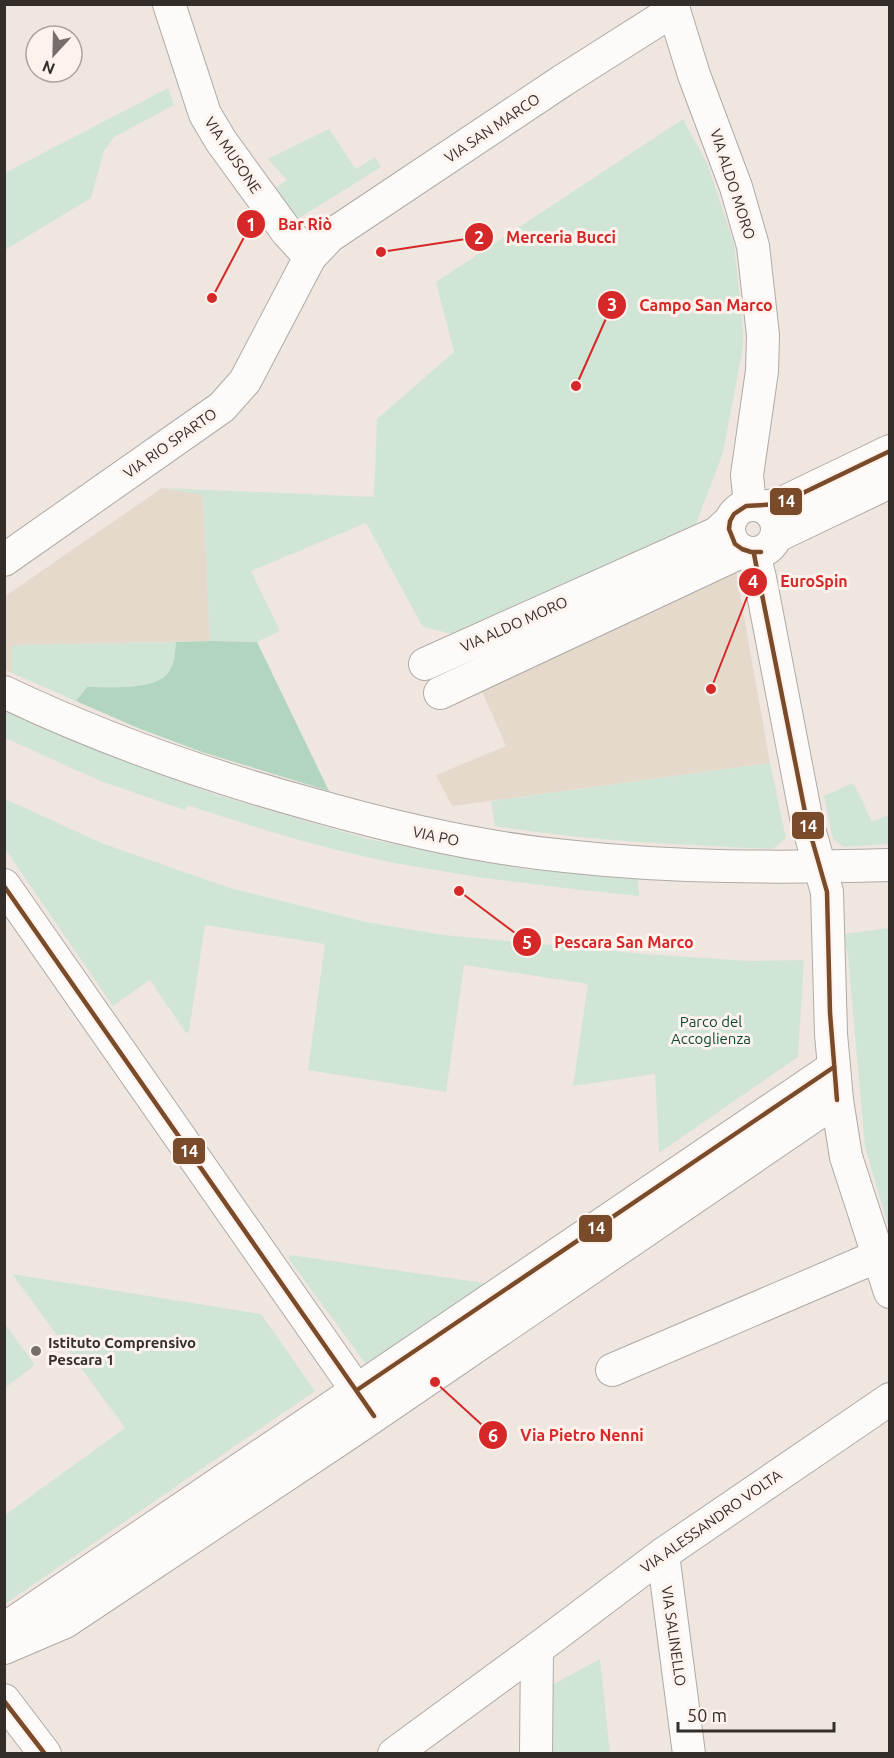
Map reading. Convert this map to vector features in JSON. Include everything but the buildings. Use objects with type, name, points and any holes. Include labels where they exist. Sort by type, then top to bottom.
[{"type":"street","name":"VIA MUSONE","points":[[169,4],[205,114],[221,141],[287,232],[310,256]]},
{"type":"street","name":"VIA SAN MARCO","points":[[310,256],[330,236],[673,7]]},
{"type":"street","name":"VIA ALDO MORO","points":[[673,7],[694,75],[736,187],[753,246],[763,335],[762,371],[747,475],[748,511]]},
{"type":"street","name":"VIA RIO SPARTO","points":[[4,560],[222,407],[245,381],[310,256]]},
{"type":"street","name":"VIA ALDO MORO","points":[[425,664],[717,533],[748,511],[780,504],[890,451]]},
{"type":"street","name":"VIA ALDO MORO","points":[[440,693],[758,547],[890,482]]},
{"type":"street","points":[[758,547],[732,541],[729,527],[748,511],[769,510],[777,522],[758,547],[764,598],[807,822],[827,898],[830,1013],[837,1100],[846,1157],[890,1292]]},
{"type":"street","name":"VIA PO","points":[[4,692],[136,748],[218,777],[380,824],[430,835],[520,851],[698,867],[890,865]]},
{"type":"street","points":[[4,885],[374,1416]]},
{"type":"street","points":[[4,1629],[834,1066]]},
{"type":"street","points":[[4,1648],[65,1622],[374,1416],[837,1100]]},
{"type":"street","points":[[612,1370],[878,1256]]},
{"type":"street","name":"VIA ALESSANDRO VOLTA","points":[[394,1754],[663,1554],[890,1399]]},
{"type":"street","name":"VIA SALINELLO","points":[[663,1554],[689,1754]]},
{"type":"street","points":[[536,1754],[537,1649]]},
{"type":"street","points":[[4,1700],[45,1754]]},
{"type":"shaded area","points":[[162,488],[203,494],[210,641],[13,645],[12,673],[5,670],[4,597]]},
{"type":"shaded area","points":[[696,524],[736,572],[770,763],[452,806],[436,775],[506,746],[457,635]]},
{"type":"green space","points":[[168,88],[174,105],[114,137],[104,151],[91,198],[5,250],[5,173]]},
{"type":"green space","points":[[683,119],[708,165],[734,244],[743,328],[743,347],[723,453],[696,524],[457,635],[423,627],[366,523],[251,571],[280,631],[257,642],[210,641],[203,495],[164,488],[374,497],[377,419],[454,352],[436,282]]},
{"type":"green space","points":[[329,129],[356,169],[375,157],[381,167],[288,225],[266,195],[287,180],[268,159]]},
{"type":"green space","points":[[176,642],[172,666],[161,679],[153,683],[130,687],[87,687],[76,701],[12,673],[12,645]]},
{"type":"green space","points":[[176,642],[257,642],[329,791],[202,752],[76,701],[87,687],[130,687],[153,683],[168,673],[172,666]]},
{"type":"green space","points":[[5,710],[126,761],[214,794],[368,839],[526,869],[638,879],[639,896],[497,880],[384,861],[298,840],[187,805],[185,810],[103,782],[5,738]]},
{"type":"green space","points":[[770,763],[786,838],[773,849],[599,839],[495,826],[491,801]]},
{"type":"green space","points":[[852,783],[872,822],[889,815],[889,844],[844,847],[833,839],[824,796]]},
{"type":"green space","name":"Parco del Accoglienza","points":[[5,799],[104,844],[230,888],[366,922],[444,935],[645,954],[750,961],[804,960],[798,1057],[659,1153],[655,1074],[573,1086],[588,984],[464,965],[446,1092],[308,1070],[325,944],[205,925],[189,1032],[186,1033],[150,980],[113,1006],[5,849]]},
{"type":"green space","points":[[889,928],[889,1229],[865,1147],[848,956],[843,934]]},
{"type":"green space","points":[[291,1255],[484,1283],[486,1288],[369,1368],[288,1258]]},
{"type":"green space","points":[[12,1274],[261,1314],[315,1391],[5,1604],[5,1515],[125,1428]]},
{"type":"green space","points":[[4,1324],[35,1365],[5,1388]]},
{"type":"green space","points":[[600,1659],[610,1753],[549,1754],[550,1686]]},
{"type":"transit line","name":"14","points":[[761,552],[751,552],[735,544],[729,529],[734,514],[746,506],[780,504],[890,451]]},
{"type":"transit line","name":"14","points":[[754,554],[807,822],[827,892],[830,1013],[837,1100]]},
{"type":"transit line","name":"14","points":[[4,886],[374,1416]]},
{"type":"transit line","name":"14","points":[[357,1390],[834,1067]]},
{"type":"transit line","name":"14","points":[[4,1701],[45,1754]]},
{"type":"place","name":"Merceria Bucci","points":[[381,252]]},
{"type":"place","name":"Bar Riò","points":[[212,298]]},
{"type":"place","name":"Campo San Marco","points":[[576,386]]},
{"type":"place","name":"EuroSpin","points":[[711,689]]},
{"type":"place","name":"Pescara San Marco","points":[[459,891]]},
{"type":"place","name":"Istituto Comprensivo Pescara 1","points":[[36,1351]]},
{"type":"place","name":"Via Pietro Nenni","points":[[435,1382]]}]
